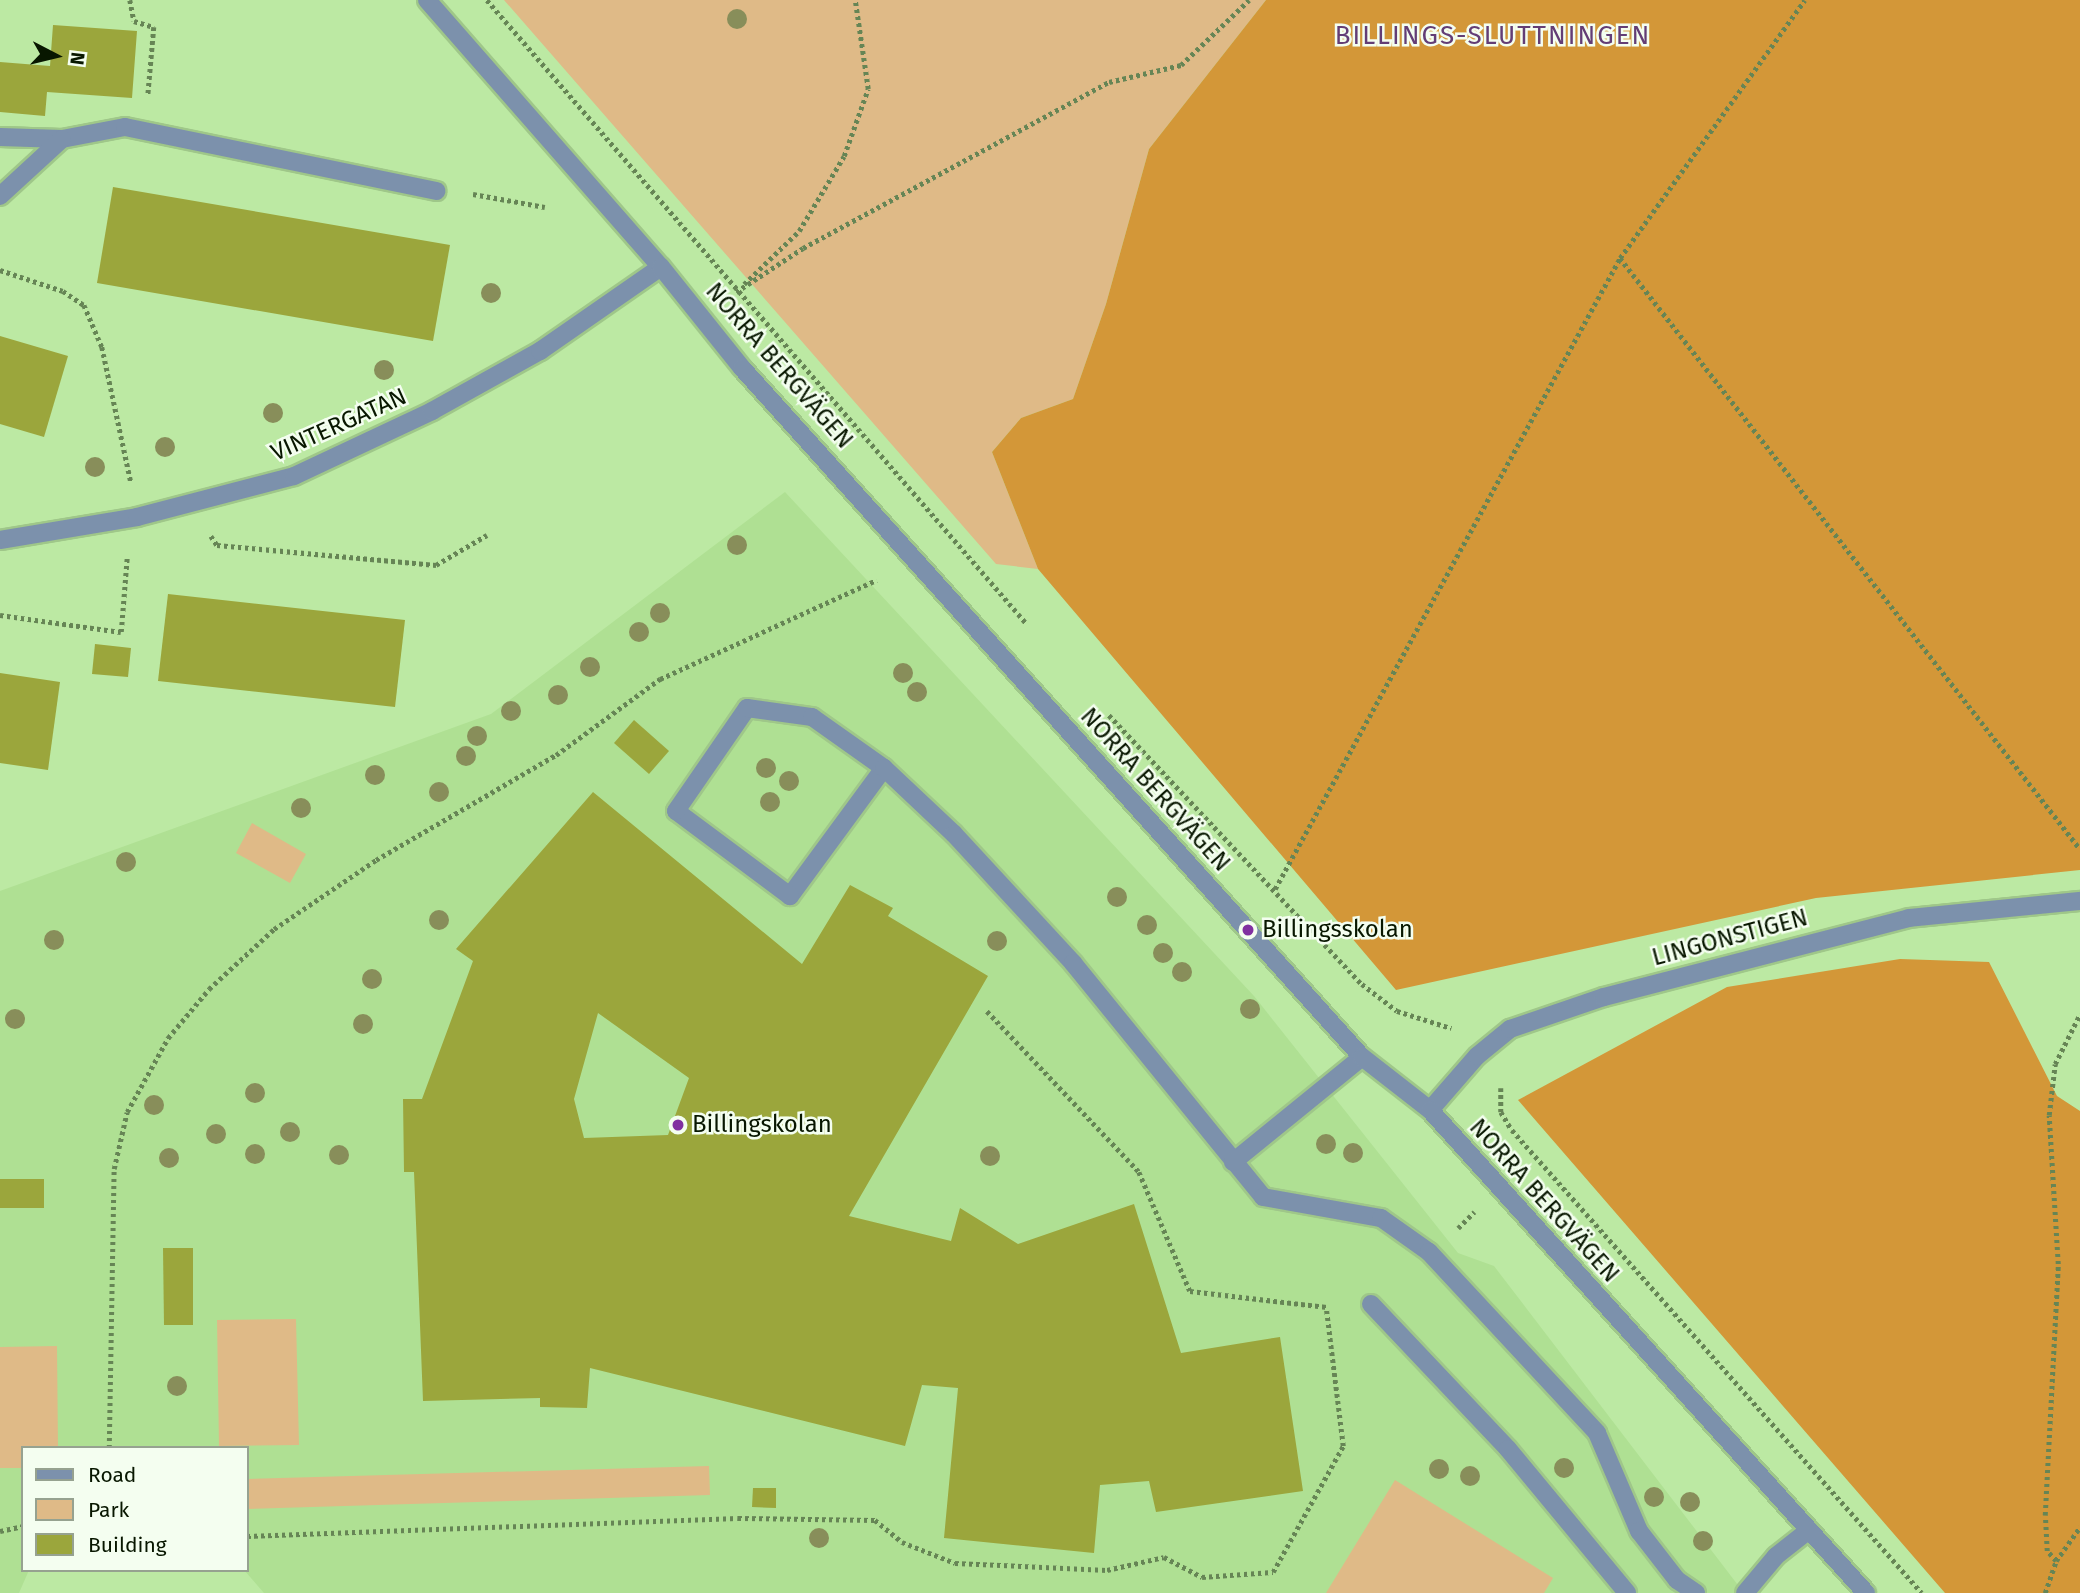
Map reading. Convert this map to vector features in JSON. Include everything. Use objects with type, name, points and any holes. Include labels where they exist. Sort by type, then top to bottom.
[{"type":"street","name":"NORRA BERGVÄGEN","points":[[428,0],[661,267],[743,368],[1362,1057],[1430,1110],[1866,1593]]},
{"type":"street","points":[[0,137],[62,139],[125,127],[436,191]]},
{"type":"street","points":[[0,196],[62,139]]},
{"type":"street","name":"VINTERGATAN","points":[[0,540],[136,517],[294,476],[420,416],[540,351],[661,267]]},
{"type":"street","points":[[884,768],[790,896],[676,811],[747,708],[812,718],[884,768],[954,834],[1073,963],[1263,1197],[1381,1218],[1429,1252],[1597,1433],[1639,1531],[1677,1580],[1696,1593]]},
{"type":"street","name":"LINGONSTIGEN","points":[[1430,1110],[1477,1056],[1510,1029],[1604,997],[1909,918],[2080,901]]},
{"type":"street","points":[[1233,1162],[1362,1057]]},
{"type":"street","points":[[1371,1304],[1508,1449],[1627,1593]]},
{"type":"street","points":[[1745,1593],[1776,1556],[1809,1530]]},
{"type":"path","points":[[130,0],[134,20],[154,27],[144,131]]},
{"type":"path","points":[[487,0],[736,292],[1033,631]]},
{"type":"path","points":[[736,292],[799,230],[844,156],[868,89],[855,0]]},
{"type":"path","points":[[736,292],[803,248],[1109,82],[1181,65],[1249,0]]},
{"type":"path","points":[[1275,889],[1620,258],[1805,0]]},
{"type":"path","points":[[436,191],[545,207]]},
{"type":"path","points":[[1620,258],[2080,849]]},
{"type":"path","points":[[0,270],[63,291],[84,305],[102,347],[136,517]]},
{"type":"path","points":[[207,529],[217,545],[436,565],[487,535]]},
{"type":"path","points":[[0,615],[121,632],[128,549]]},
{"type":"path","points":[[108,1446],[114,1169],[124,1124],[154,1060],[209,989],[274,929],[376,860],[556,755],[660,679],[876,580]]},
{"type":"path","points":[[1107,712],[1362,984],[1397,1011],[1449,1026]]},
{"type":"path","points":[[987,1011],[1139,1172],[1191,1291],[1326,1307],[1371,1304]]},
{"type":"path","points":[[2056,1560],[2047,1551],[2045,1515],[2058,1264],[2049,1115],[2055,1064],[2080,1014]]},
{"type":"path","points":[[1501,1084],[1501,1112],[1512,1130],[1922,1593]]},
{"type":"path","points":[[1429,1252],[1462,1224]]},
{"type":"path","points":[[248,1536],[738,1518],[875,1520],[902,1542],[955,1563],[1107,1570],[1164,1557],[1202,1577],[1273,1572],[1343,1446],[1326,1307]]},
{"type":"path","points":[[0,1531],[21,1526]]},
{"type":"path","points":[[2045,1593],[2056,1560],[2080,1527]]},
{"type":"shaded area","points":[[1266,0],[2080,0],[2080,870],[1816,898],[1396,990],[1038,569],[992,452],[1021,418],[1073,399],[1106,304],[1149,149]]},
{"type":"shaded area","name":"Billingskolan","points":[[785,492],[1254,996],[1458,1253],[1494,1266],[1744,1593],[264,1593],[246,1572],[248,1572],[248,1446],[21,1446],[21,1572],[28,1572],[19,1593],[0,1593],[0,891],[491,714]]},
{"type":"shaded area","points":[[1900,959],[1989,962],[2057,1096],[2080,1111],[2080,1593],[1945,1593],[1518,1100],[1727,987]]},
{"type":"green space","points":[[504,0],[1266,0],[1149,149],[1106,304],[1073,399],[1021,418],[992,452],[1038,569],[996,564]]},
{"type":"green space","points":[[252,823],[306,854],[290,883],[236,853]]},
{"type":"green space","points":[[296,1319],[299,1445],[219,1446],[217,1320]]},
{"type":"green space","points":[[57,1346],[58,1446],[21,1446],[21,1468],[0,1468],[0,1347]]},
{"type":"green space","points":[[709,1466],[710,1495],[248,1509],[248,1479]]},
{"type":"green space","points":[[1395,1480],[1553,1578],[1544,1593],[1326,1593]]},
{"type":"building","points":[[53,25],[137,31],[132,98],[47,92],[45,116],[0,112],[0,62],[50,66]]},
{"type":"building","points":[[113,187],[450,245],[433,341],[97,283]]},
{"type":"building","points":[[0,336],[68,356],[44,437],[0,424]]},
{"type":"building","points":[[168,594],[405,620],[395,707],[158,681]]},
{"type":"building","points":[[95,644],[131,648],[128,677],[92,674]]},
{"type":"building","points":[[0,673],[60,682],[48,770],[0,763]]},
{"type":"building","points":[[634,720],[669,751],[649,774],[614,743]]},
{"type":"building","name":"Billingskolan","points":[[593,792],[802,964],[850,885],[893,908],[888,916],[988,976],[849,1216],[951,1241],[960,1208],[1018,1244],[1134,1204],[1181,1353],[1280,1337],[1303,1491],[1156,1512],[1149,1481],[1100,1485],[1094,1553],[944,1538],[958,1388],[922,1385],[905,1446],[590,1368],[587,1408],[540,1407],[540,1398],[423,1401],[414,1172],[404,1172],[403,1099],[422,1099],[473,961],[456,949]],"holes":[[[598,1013],[689,1078],[668,1135],[584,1138],[574,1099]]]},
{"type":"building","points":[[0,1179],[44,1179],[44,1208],[0,1208]]},
{"type":"building","points":[[163,1248],[193,1248],[193,1325],[164,1325]]},
{"type":"building","points":[[753,1488],[776,1488],[776,1508],[752,1507]]},
{"type":"place","name":"Billingsskolan","points":[[1248,930]]},
{"type":"place","name":"Billingskolan","points":[[678,1125]]},
{"type":"district","name":"BILLINGS-SLUTTNINGEN","points":[[1493,36]]}]
